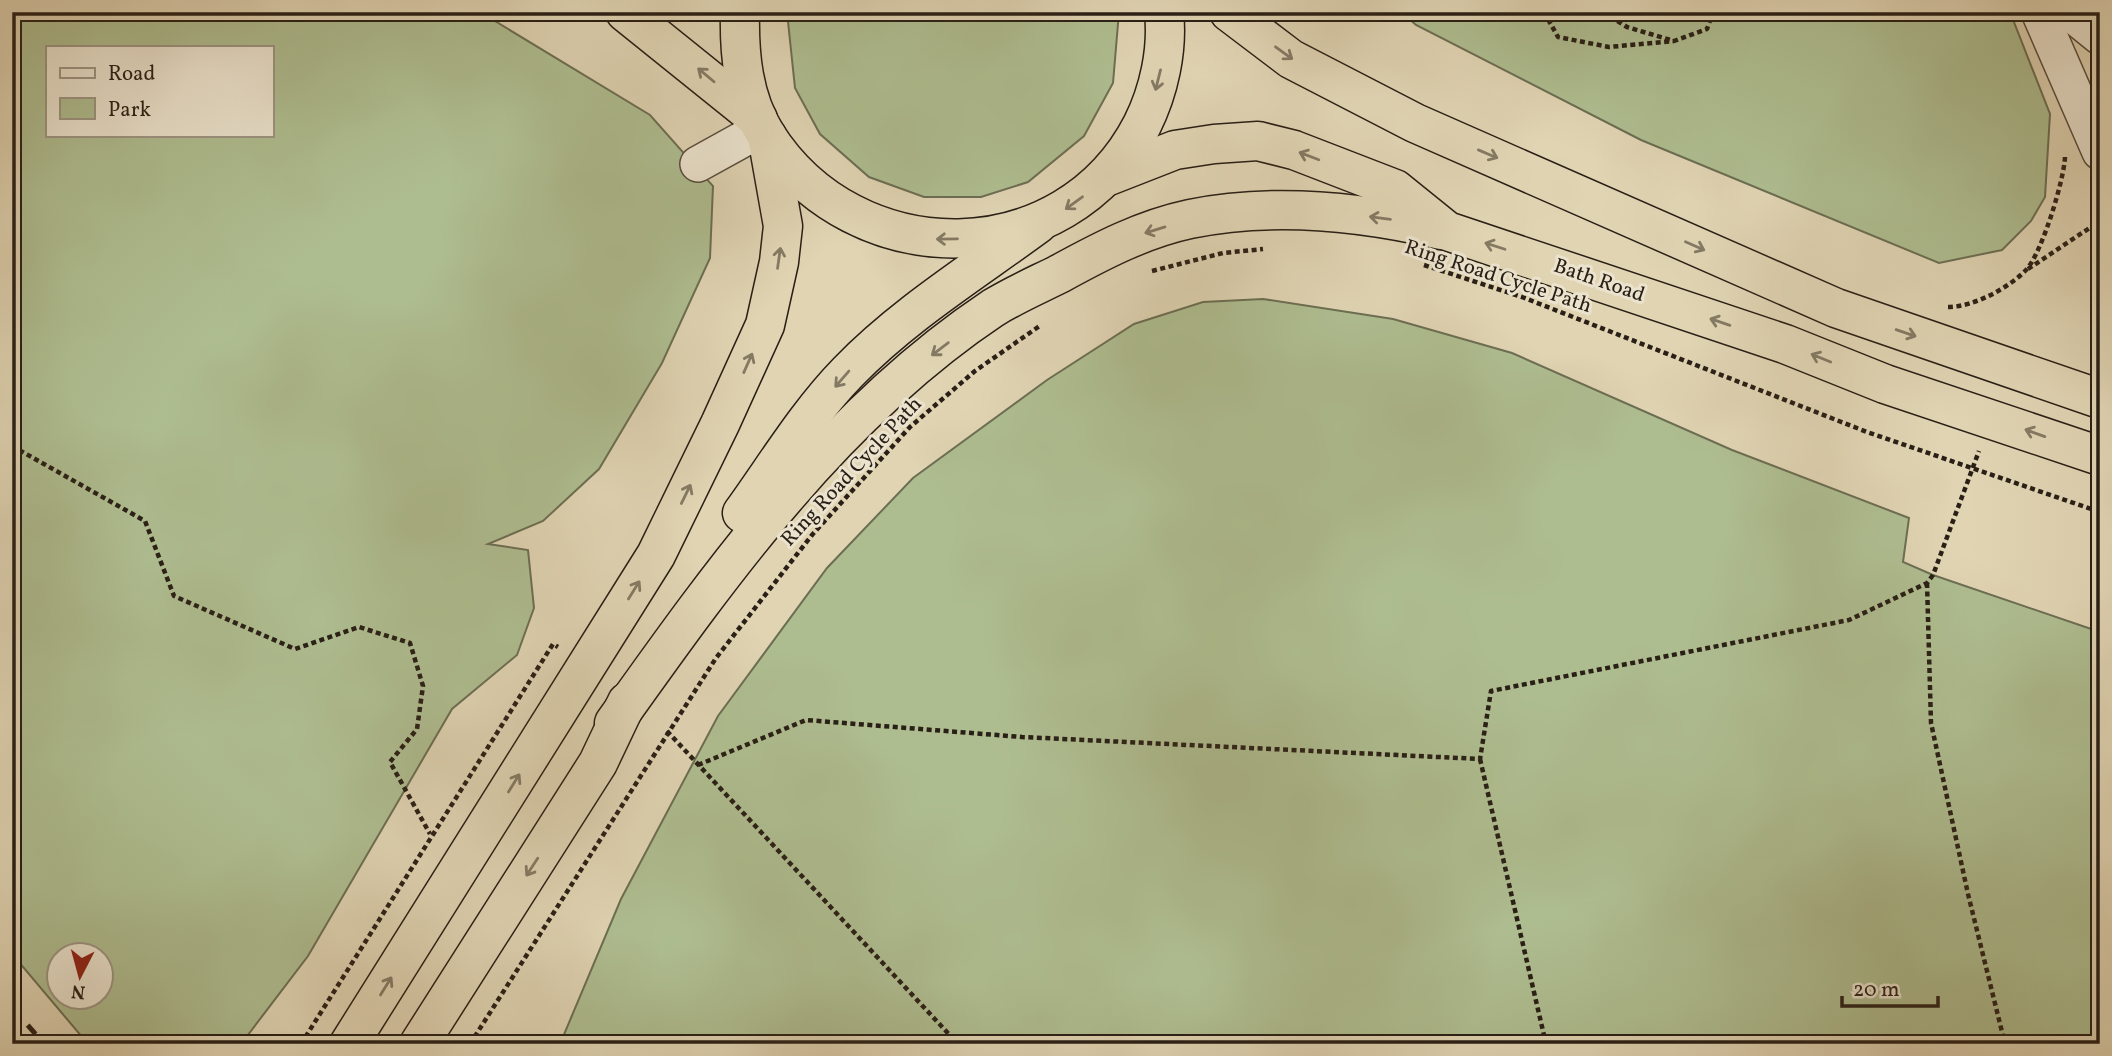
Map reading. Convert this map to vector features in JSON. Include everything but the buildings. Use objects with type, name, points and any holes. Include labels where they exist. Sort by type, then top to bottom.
[{"type":"highway","points":[[625,12],[763,128],[797,172],[827,196],[869,223],[902,234],[944,240],[1038,224]]},
{"type":"highway","points":[[349,1044],[656,555],[765,325],[779,262],[783,226],[763,128],[747,88],[739,48],[740,12]]},
{"type":"highway","points":[[419,1044],[598,764],[614,723],[733,526],[815,410],[840,381],[892,332],[1038,224],[1072,206],[1106,177],[1132,144],[1148,112],[1164,53],[1164,12]]},
{"type":"highway","points":[[1229,12],[1292,59],[1415,123],[1836,308],[2100,400]]},
{"type":"highway","name":"Bath Road","points":[[1106,177],[1175,150],[1258,141],[1294,150],[1395,189],[1447,231],[1785,344],[1885,384],[2100,456]]},
{"type":"highway","points":[[614,723],[697,606],[807,471],[876,402],[994,307],[1122,240],[1191,219],[1302,208],[1402,221],[1447,231]]},
{"type":"street","points":[[2039,12],[2100,152]]},
{"type":"street","points":[[2069,12],[2100,37]]},
{"type":"street","points":[[698,164],[763,128]]},
{"type":"path","points":[[1544,12],[1558,37],[1609,47],[1674,41],[1707,29],[1713,12]]},
{"type":"path","points":[[1603,12],[1627,27],[1674,41]]},
{"type":"path","points":[[2027,270],[2050,219],[2065,155]]},
{"type":"path","points":[[1946,307],[1959,307],[1994,292],[2100,221]]},
{"type":"path","points":[[1146,272],[1223,253],[1275,248]]},
{"type":"path","name":"Ring Road Cycle Path","points":[[1415,262],[1522,297],[1867,432],[2100,512]]},
{"type":"path","name":"Ring Road Cycle Path","points":[[470,1044],[716,658],[812,535],[910,427],[975,371],[1049,319]]},
{"type":"path","points":[[1546,1044],[1480,759],[1490,691],[1849,621],[1927,583],[1933,575],[1992,418]]},
{"type":"path","points":[[12,446],[145,521],[174,596],[295,649],[359,627],[410,643],[423,686],[416,729],[390,762],[430,834]]},
{"type":"path","points":[[1927,583],[1931,723],[1968,894],[2005,1044]]},
{"type":"path","points":[[698,765],[806,720],[1022,737],[1480,759]]},
{"type":"path","points":[[667,731],[958,1044]]},
{"type":"green space","points":[[12,12],[480,12],[650,115],[713,186],[710,258],[662,363],[599,469],[543,521],[488,544],[528,550],[534,608],[517,655],[452,709],[308,956],[241,1044],[88,1044],[59,1010],[116,1010],[116,940],[46,940],[46,994],[12,954]]},
{"type":"green space","points":[[787,12],[1119,12],[1113,83],[1084,136],[1028,182],[981,197],[924,197],[869,177],[820,134],[795,88]]},
{"type":"green space","points":[[1401,12],[2010,12],[2050,114],[2045,197],[2031,221],[2002,250],[1939,263],[1641,140],[1416,25]]},
{"type":"green space","points":[[1263,299],[1393,319],[1512,353],[1732,450],[1909,518],[1903,562],[1933,575],[2100,632],[2100,1044],[560,1044],[621,899],[718,716],[827,568],[913,478],[1047,380],[1134,324],[1203,302]]},
{"type":"railway","points":[[12,1007],[44,1044]]},
{"type":"railway","points":[[12,1032],[22,1044]]}]
